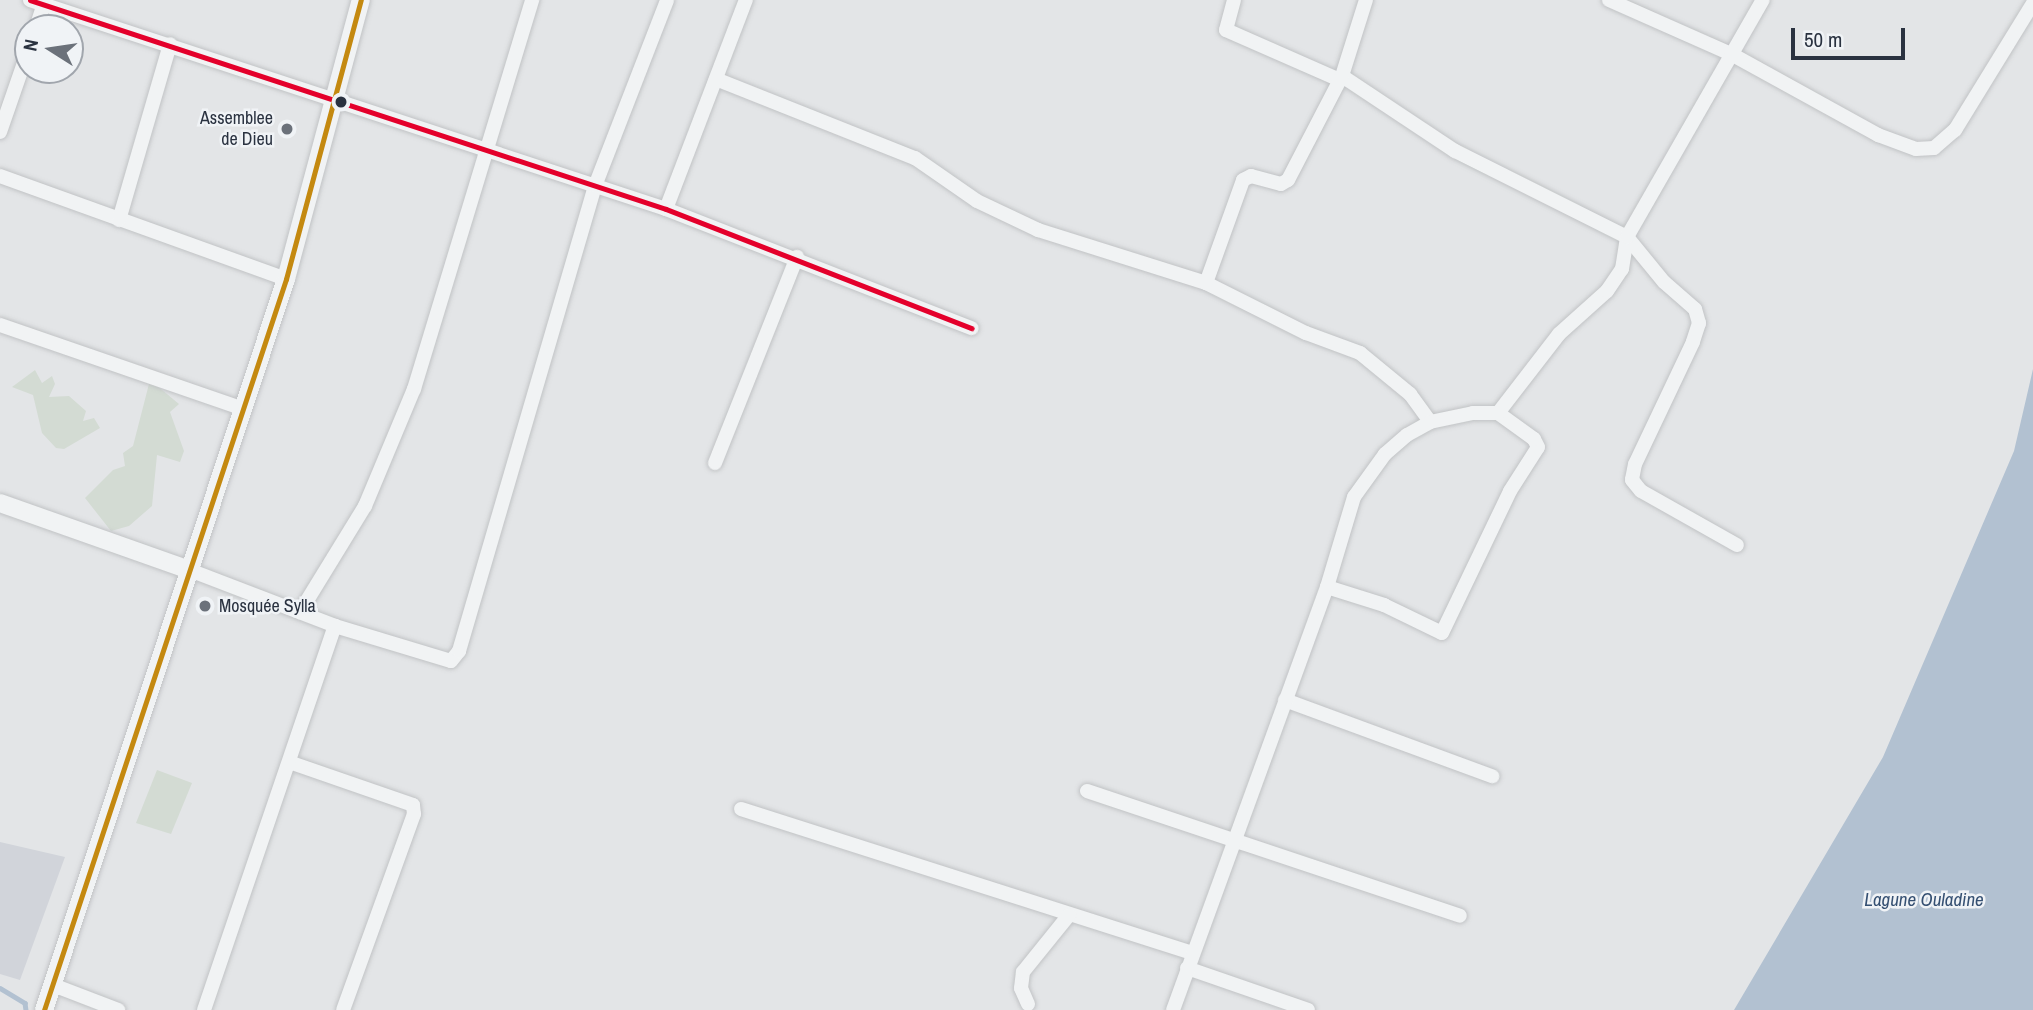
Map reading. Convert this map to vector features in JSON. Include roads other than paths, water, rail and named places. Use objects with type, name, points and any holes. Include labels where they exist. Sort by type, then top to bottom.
[{"type":"street","points":[[44,1010],[192,572],[286,279],[361,0]]},
{"type":"street","points":[[300,612],[365,506],[404,412],[489,151],[532,0]]},
{"type":"street","points":[[0,503],[335,626],[441,662],[451,661],[459,651],[595,186],[667,0]]},
{"type":"street","points":[[666,209],[746,0]]},
{"type":"street","points":[[1234,0],[1226,30],[1341,78],[1455,151],[1627,237],[1664,282],[1695,309],[1699,323],[1635,464],[1632,480],[1641,491],[1737,545]]},
{"type":"street","points":[[1206,283],[1243,180],[1251,176],[1281,184],[1288,180],[1341,78],[1366,0]]},
{"type":"street","points":[[1609,0],[1734,55],[1878,135],[1916,149],[1934,148],[1955,130],[2033,3]]},
{"type":"street","points":[[1173,1010],[1232,839],[1327,587],[1360,488],[1385,454],[1430,422],[1498,412],[1559,334],[1607,291],[1622,269],[1627,237],[1734,55],[1763,0]]},
{"type":"street","points":[[40,1],[334,103],[666,209],[797,257],[972,328]]},
{"type":"street","points":[[119,220],[170,44]]},
{"type":"street","points":[[716,79],[915,158],[977,201],[1038,230],[1206,283],[1306,333],[1360,353],[1410,394],[1430,422]]},
{"type":"street","points":[[0,132],[17,84]]},
{"type":"street","points":[[0,176],[286,279]]},
{"type":"street","points":[[715,463],[797,257]]},
{"type":"street","points":[[0,325],[244,409]]},
{"type":"street","points":[[1327,587],[1384,605],[1442,633],[1510,491],[1538,447],[1534,439],[1498,412]]},
{"type":"street","points":[[204,1010],[335,626]]},
{"type":"street","points":[[1285,699],[1492,776]]},
{"type":"street","points":[[289,762],[413,805],[414,814],[343,1010]]},
{"type":"street","points":[[1087,791],[1460,916]]},
{"type":"street","points":[[741,809],[1069,915],[1308,1010]]},
{"type":"street","points":[[1028,1003],[1021,988],[1023,972],[1069,915]]},
{"type":"street","points":[[54,985],[118,1010]]},
{"type":"water","name":"Lagune Ouladine","points":[[2033,369],[2033,1010],[1734,1010],[1883,757],[2014,451]]},
{"type":"waterway","points":[[0,988],[25,1003],[26,1010]]},
{"type":"place","name":"Assemblee de Dieu","points":[[287,129]]},
{"type":"place","name":"Mosquée Sylla","points":[[205,606]]}]
